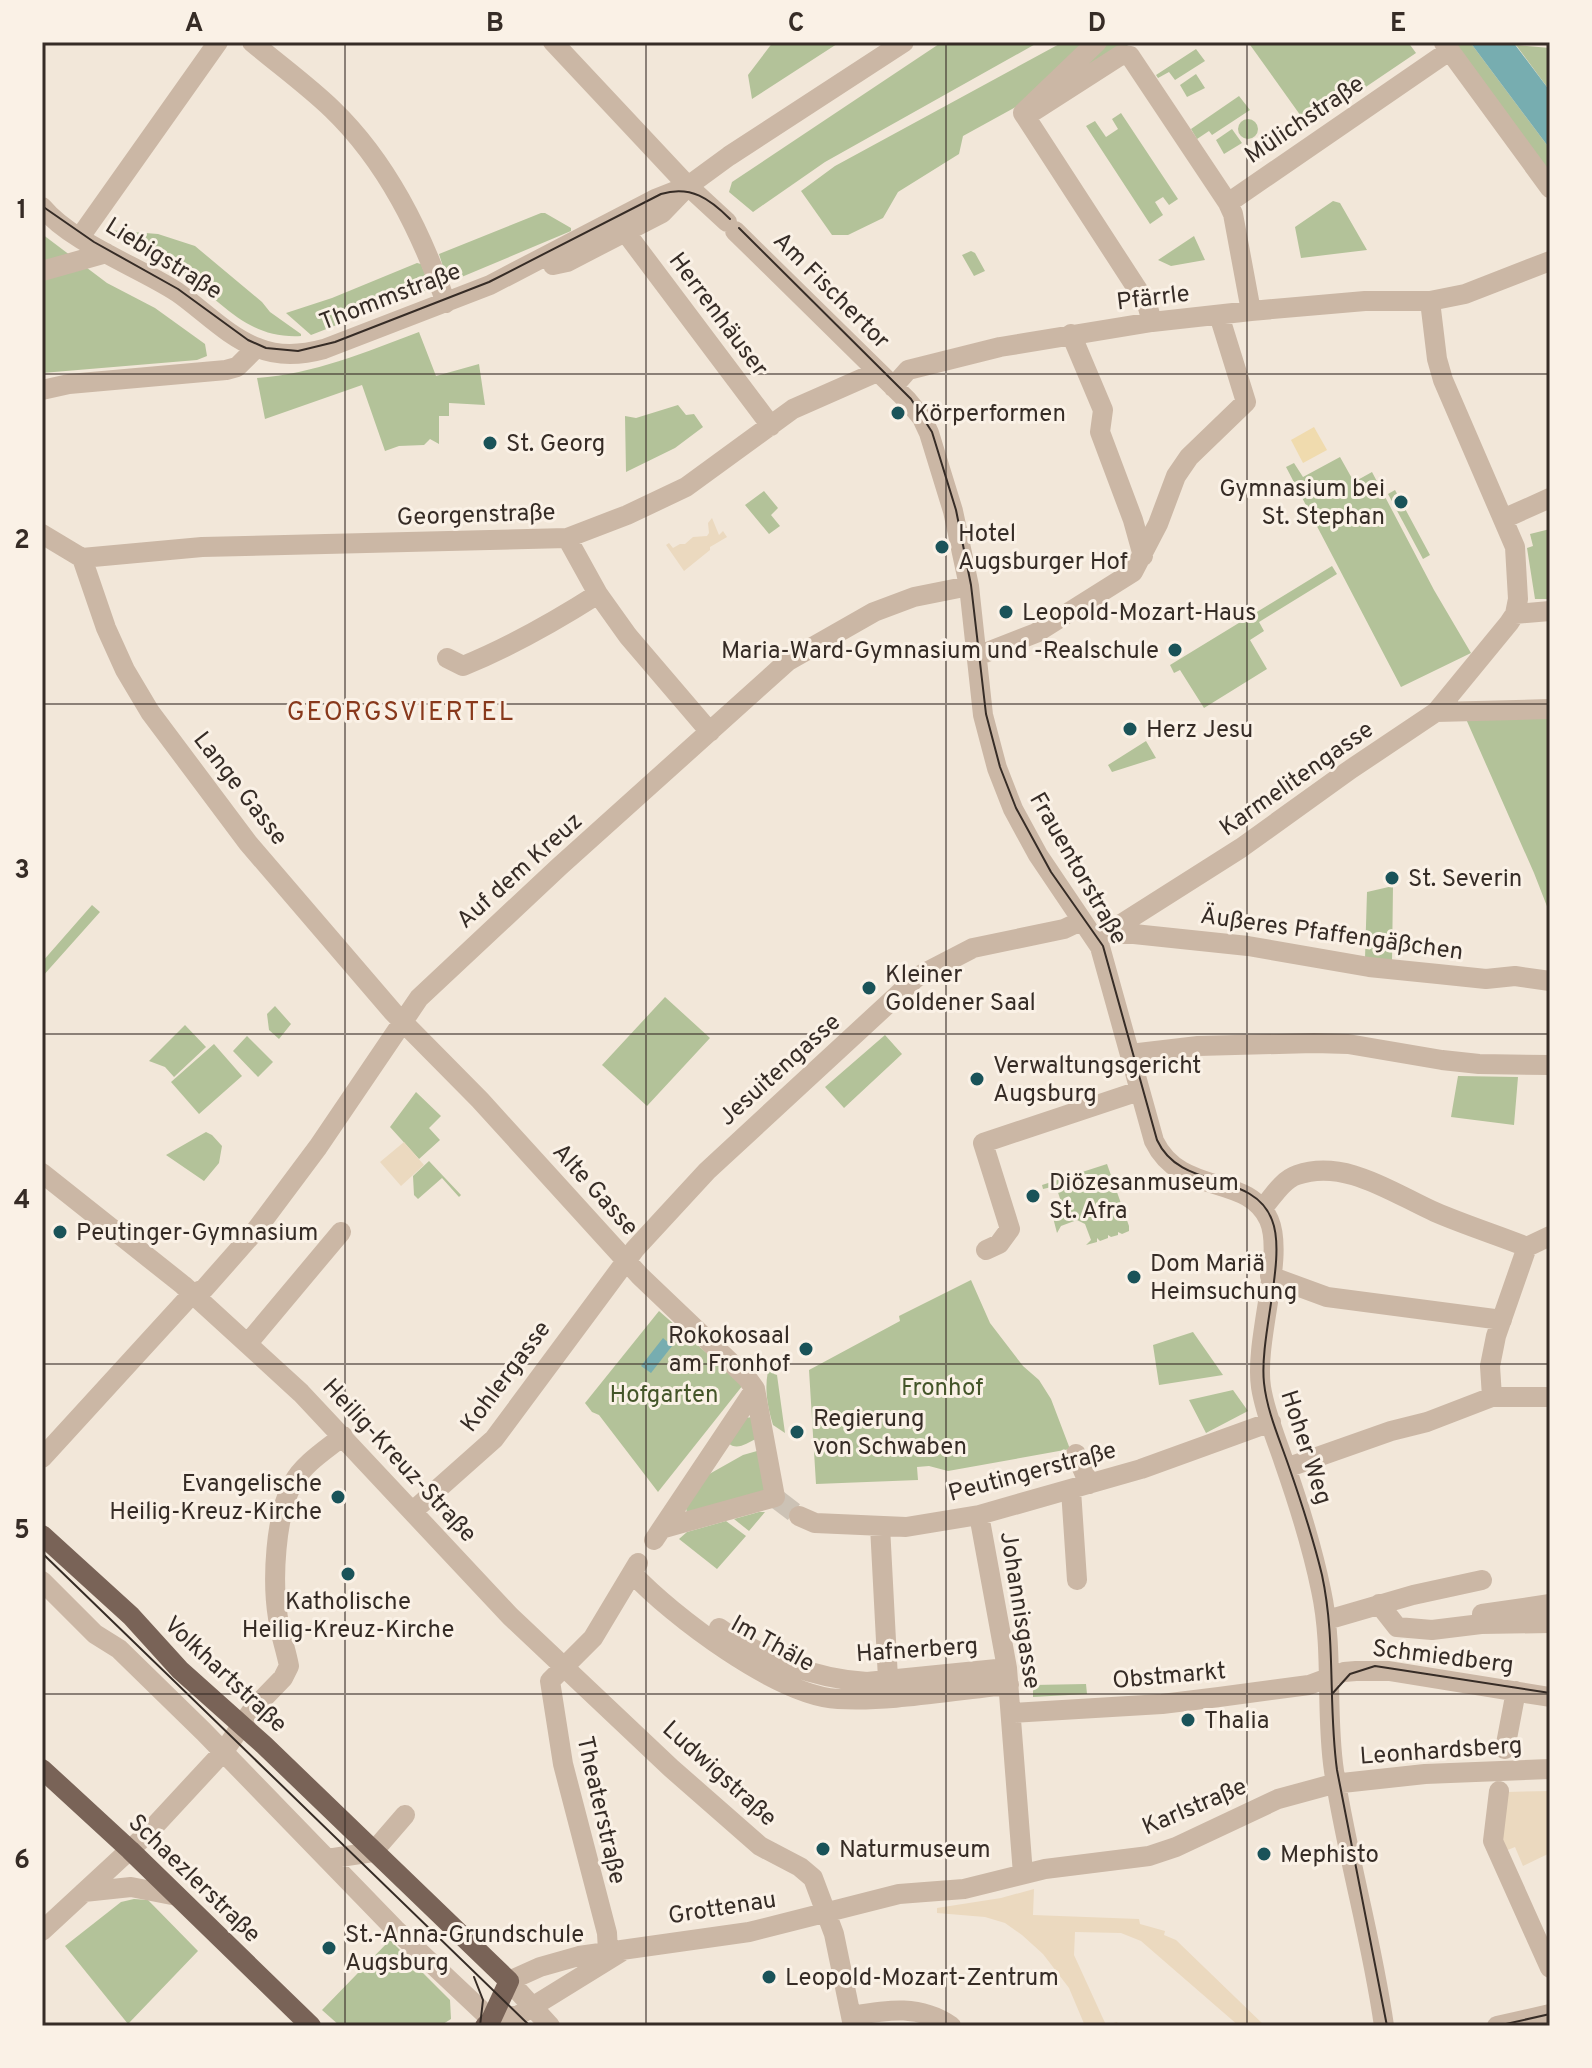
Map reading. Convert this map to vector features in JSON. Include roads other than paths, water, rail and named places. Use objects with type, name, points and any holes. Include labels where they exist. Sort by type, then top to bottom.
[{"type":"main road","name":"Volkhartstraße","points":[[42,1535],[131,1616],[180,1670],[509,1981]]},
{"type":"main road","name":"Schaezlerstraße","points":[[42,1769],[311,2026]]},
{"type":"main road","points":[[491,2024],[509,1981]]},
{"type":"street","points":[[80,237],[218,42]]},
{"type":"street","points":[[252,42],[332,109],[366,146],[399,194],[446,303]]},
{"type":"street","name":"Am Fischertor","points":[[553,42],[688,186],[893,387]]},
{"type":"street","name":"Thommstraße","points":[[256,348],[276,353],[307,354],[446,303],[538,261],[655,199],[688,186],[904,42]]},
{"type":"street","points":[[1025,114],[1097,42]]},
{"type":"street","points":[[1444,46],[1550,188]]},
{"type":"street","name":"Mülichstraße","points":[[1228,203],[1444,46]]},
{"type":"street","points":[[1025,114],[1121,55],[1130,56],[1228,203],[1233,214],[1251,311]]},
{"type":"street","points":[[1025,114],[1147,304],[1152,322]]},
{"type":"street","name":"Thommstraße","points":[[538,261],[558,265],[626,233],[662,213],[688,186]]},
{"type":"street","name":"Liebigstraße","points":[[43,210],[106,253],[159,281],[256,348]]},
{"type":"street","name":"Herrenhäuser","points":[[626,233],[771,426]]},
{"type":"street","points":[[42,271],[106,253]]},
{"type":"street","name":"Pfärrle","points":[[893,387],[908,370],[1000,347],[1152,322],[1251,311],[1365,301],[1430,301],[1465,294],[1550,261]]},
{"type":"street","points":[[1430,301],[1437,359],[1443,380],[1515,547],[1519,584],[1515,614],[1550,611]]},
{"type":"street","points":[[977,656],[1036,633],[1133,572],[1158,524],[1176,476],[1189,457],[1246,402],[1219,315]]},
{"type":"street","points":[[1071,334],[1103,410],[1100,432],[1143,556]]},
{"type":"street","points":[[42,390],[69,384],[226,370],[237,367],[256,348]]},
{"type":"street","name":"Georgenstraße","points":[[82,558],[202,547],[567,538],[627,515],[686,487],[793,409],[877,372]]},
{"type":"street","name":"Frauentorstraße","points":[[893,387],[917,410],[929,433],[950,501],[969,586],[988,736],[1004,787],[1043,865],[1081,921],[1101,937],[1105,962],[1154,1141],[1171,1166],[1193,1178],[1242,1194],[1262,1209]]},
{"type":"street","points":[[1503,519],[1550,498]]},
{"type":"street","points":[[42,534],[82,558]]},
{"type":"street","points":[[567,538],[598,594],[628,636],[710,732]]},
{"type":"street","name":"Lange Gasse","points":[[82,558],[121,663],[150,712],[248,843],[402,1021]]},
{"type":"street","name":"Auf dem Kreuz","points":[[42,1458],[192,1294],[204,1289],[256,1230],[318,1147],[419,998],[504,918],[788,661],[874,612],[914,597],[969,586]]},
{"type":"street","points":[[447,658],[463,666],[485,657],[524,640],[598,594]]},
{"type":"street","name":"Karmelitengasse","points":[[1101,937],[1241,848],[1436,712],[1515,614]]},
{"type":"street","points":[[1436,712],[1550,709]]},
{"type":"street","name":"Jesuitengasse","points":[[627,1261],[707,1171],[917,977],[973,948],[1064,929],[1081,921]]},
{"type":"street","name":"Äußeres Pfaffengäßchen","points":[[1101,937],[1248,946],[1369,967],[1486,979],[1515,976],[1550,981]]},
{"type":"street","name":"Alte Gasse","points":[[402,1021],[479,1099],[627,1261],[755,1389]]},
{"type":"street","points":[[1130,1054],[1198,1046],[1337,1044],[1442,1060],[1550,1065]]},
{"type":"street","points":[[992,1247],[1010,1229],[983,1143],[1139,1091]]},
{"type":"street","points":[[1262,1209],[1289,1179],[1311,1172],[1339,1173],[1399,1193],[1434,1212],[1527,1247]]},
{"type":"street","name":"Heilig-Kreuz-Straße","points":[[42,1173],[248,1343],[343,1436],[510,1616],[557,1674]]},
{"type":"street","name":"Hoher Weg","points":[[1262,1209],[1270,1222],[1273,1236],[1260,1364],[1261,1387],[1314,1559],[1327,1620],[1331,1740],[1336,1784],[1384,2026]]},
{"type":"street","points":[[248,1343],[341,1232]]},
{"type":"street","points":[[1492,1397],[1490,1366],[1527,1247],[1550,1236]]},
{"type":"street","name":"Kohlergasse","points":[[413,1511],[494,1439],[627,1261]]},
{"type":"street","points":[[1270,1276],[1327,1297],[1502,1320]]},
{"type":"street","points":[[755,1389],[776,1498],[659,1534],[755,1389]]},
{"type":"street","points":[[1286,1468],[1391,1431],[1427,1422],[1492,1397],[1550,1397]]},
{"type":"street","name":"Peutingerstraße","points":[[799,1516],[815,1523],[915,1526],[979,1515],[1182,1456],[1271,1422]]},
{"type":"street","points":[[42,1931],[130,1850],[224,1751],[260,1700],[283,1678],[289,1666],[278,1617],[277,1595],[278,1540],[286,1500],[294,1481],[302,1472],[343,1436]]},
{"type":"street","points":[[1076,1454],[1080,1487],[1077,1580]]},
{"type":"street","name":"Johannisgasse","points":[[979,1515],[1008,1677],[1023,1874]]},
{"type":"street","points":[[880,1526],[888,1679]]},
{"type":"street","points":[[557,1674],[593,1638],[635,1568]]},
{"type":"street","name":"Im Thäle","points":[[635,1568],[706,1636],[774,1678],[815,1696],[877,1699],[1008,1677]]},
{"type":"street","name":"Hafnerberg","points":[[635,1568],[728,1635],[787,1664],[822,1676],[848,1681],[1008,1677]]},
{"type":"street","points":[[1327,1620],[1379,1604],[1482,1580]]},
{"type":"street","points":[[42,1581],[95,1634],[119,1649],[224,1751],[491,2024],[519,2015],[529,2004],[616,1950]]},
{"type":"street","points":[[1379,1604],[1397,1627],[1432,1630],[1481,1624],[1550,1623]]},
{"type":"street","points":[[1411,1628],[1550,1604]]},
{"type":"street","name":"Schmiedberg","points":[[1330,1678],[1344,1672],[1382,1670],[1550,1697]]},
{"type":"street","name":"Ludwigstraße","points":[[557,1674],[760,1846],[807,1873],[817,1883],[827,1912],[852,2021]]},
{"type":"street","name":"Theaterstraße","points":[[557,1674],[563,1764],[607,1933],[616,1950]]},
{"type":"street","name":"Obstmarkt","points":[[1011,1713],[1162,1704],[1309,1685],[1330,1678]]},
{"type":"street","points":[[1505,1749],[1516,1691]]},
{"type":"street","name":"Leonhardsberg","points":[[1336,1784],[1425,1774],[1550,1769]]},
{"type":"street","name":"Karlstraße","points":[[1023,1874],[1149,1856],[1176,1847],[1278,1799],[1336,1784]]},
{"type":"street","points":[[1499,1791],[1493,1834],[1496,1847],[1550,1968]]},
{"type":"street","points":[[327,1859],[373,1852],[405,1815]]},
{"type":"street","points":[[827,1912],[899,1894],[964,1889],[1023,1874]]},
{"type":"street","points":[[84,1892],[131,1887],[177,1896]]},
{"type":"street","name":"Grottenau","points":[[509,1981],[540,1967],[616,1950],[749,1932],[827,1912]]},
{"type":"street","name":"Volkhartstraße","points":[[509,1981],[550,2026]]},
{"type":"street","points":[[852,2021],[905,2010],[932,2014],[951,2026]]},
{"type":"street","points":[[1497,2026],[1550,2014]]},
{"type":"water","points":[[1470,42],[1513,42],[1550,91],[1550,149]]},
{"type":"water","points":[[663,1338],[672,1346],[651,1373],[641,1366]]},
{"type":"tunnel","points":[[778,1500],[799,1516]]},
{"type":"tram line","points":[[42,206],[94,242],[178,289],[248,340],[266,348],[298,351],[335,342],[489,282],[661,194],[691,193],[715,205],[730,219]]},
{"type":"tram line","points":[[739,228],[911,399],[932,432],[956,510],[971,585],[986,714],[1000,767],[1016,808],[1051,872],[1103,946],[1157,1140],[1168,1156],[1182,1167],[1249,1194],[1263,1204],[1272,1220],[1276,1236],[1275,1276],[1265,1343],[1264,1383],[1322,1575],[1329,1624],[1337,1770],[1387,2026]]},
{"type":"tram line","points":[[42,1553],[530,2026]]},
{"type":"tram line","points":[[1332,1694],[1350,1674],[1375,1666],[1550,1693]]},
{"type":"tram line","points":[[474,1977],[483,2000],[480,2026]]},
{"type":"tram line","points":[[1497,2026],[1550,2014]]},
{"type":"place","name":"Körperformen","points":[[898,413]]},
{"type":"place","name":"St. Georg","points":[[490,443]]},
{"type":"place","name":"Gymnasium bei St. Stephan","points":[[1401,502]]},
{"type":"place","name":"Hotel Augsburger Hof","points":[[942,547]]},
{"type":"place","name":"Leopold-Mozart-Haus","points":[[1006,612]]},
{"type":"place","name":"Maria-Ward-Gymnasium und -Realschule","points":[[1175,650]]},
{"type":"place","name":"Herz Jesu","points":[[1130,729]]},
{"type":"place","name":"St. Severin","points":[[1392,878]]},
{"type":"place","name":"Kleiner Goldener Saal","points":[[869,988]]},
{"type":"place","name":"Verwaltungsgericht Augsburg","points":[[977,1079]]},
{"type":"place","name":"Diözesanmuseum St. Afra","points":[[1033,1196]]},
{"type":"place","name":"Peutinger-Gymnasium","points":[[60,1232]]},
{"type":"place","name":"Dom Mariä Heimsuchung","points":[[1134,1277]]},
{"type":"place","name":"Rokokosaal am Fronhof","points":[[806,1349]]},
{"type":"place","name":"Regierung von Schwaben","points":[[797,1432]]},
{"type":"place","name":"Evangelische Heilig-Kreuz-Kirche","points":[[338,1497]]},
{"type":"place","name":"Katholische Heilig-Kreuz-Kirche","points":[[348,1574]]},
{"type":"place","name":"Thalia","points":[[1188,1720]]},
{"type":"place","name":"Naturmuseum","points":[[823,1849]]},
{"type":"place","name":"Mephisto","points":[[1264,1854]]},
{"type":"place","name":"St.-Anna-Grundschule Augsburg","points":[[329,1948]]},
{"type":"place","name":"Leopold-Mozart-Zentrum","points":[[769,1977]]},
{"type":"district","name":"GEORGSVIERTEL","points":[[401,711]]},
{"type":"park label","name":"Fronhof","points":[[942,1387]]},
{"type":"park label","name":"Hofgarten","points":[[664,1394]]}]
